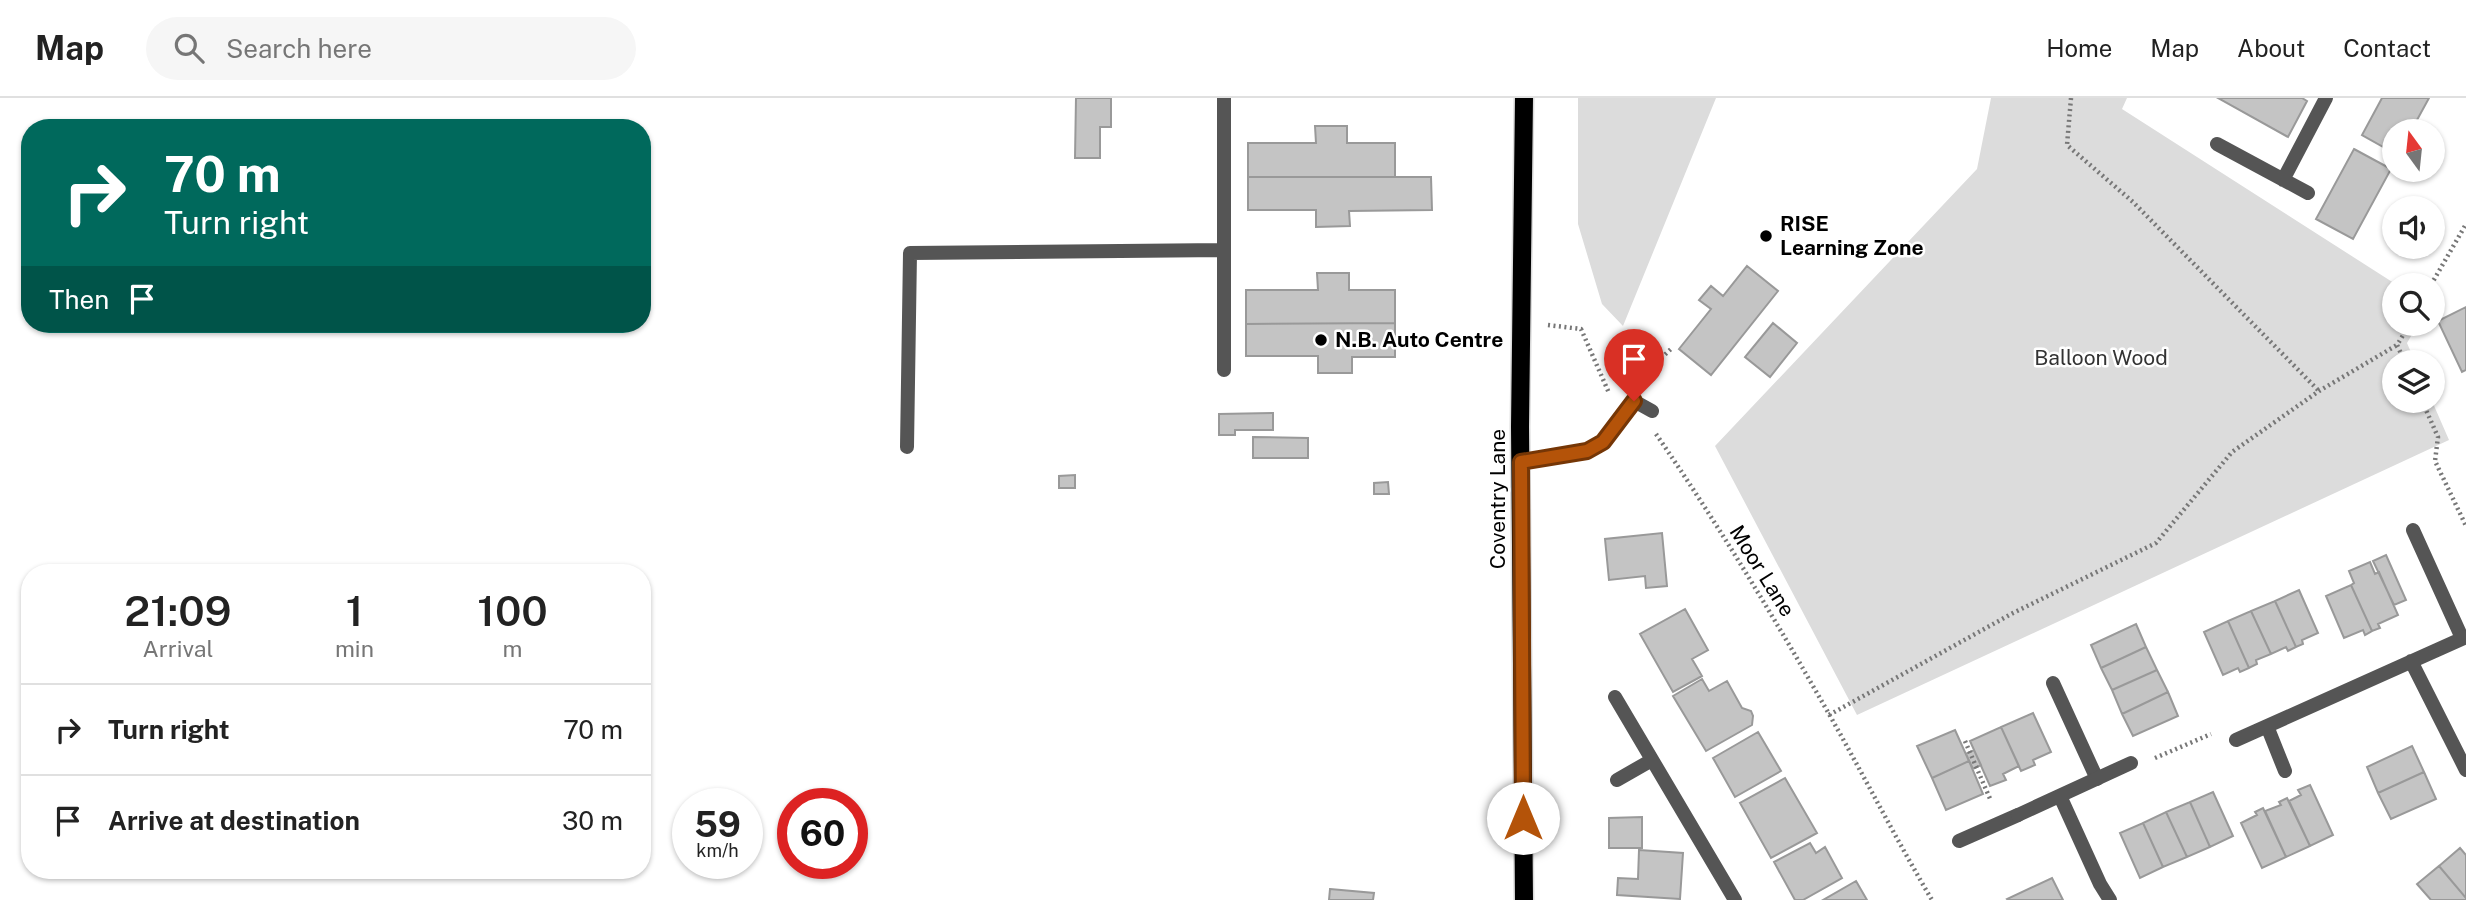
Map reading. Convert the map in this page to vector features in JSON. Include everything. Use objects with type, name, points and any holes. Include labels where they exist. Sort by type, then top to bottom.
[{"type":"main road","name":"Coventry Lane","points":[[1524,98],[1521,462],[1524,900]]},
{"type":"street","points":[[1224,98],[1224,370]]},
{"type":"street","points":[[2283,180],[2326,98]]},
{"type":"street","points":[[2217,144],[2308,193]]},
{"type":"street","points":[[907,447],[910,253],[1224,250]]},
{"type":"street","points":[[1521,462],[1587,451],[1603,442],[1634,401],[1652,411]]},
{"type":"street","points":[[2236,740],[2464,638],[2413,530]]},
{"type":"street","points":[[2411,661],[2466,770]]},
{"type":"street","points":[[2053,683],[2097,779]]},
{"type":"street","points":[[1615,697],[1735,900]]},
{"type":"street","points":[[2267,726],[2285,771]]},
{"type":"street","points":[[1617,780],[1652,760]]},
{"type":"street","points":[[1959,841],[2131,763]]},
{"type":"street","points":[[2060,796],[2110,900]]},
{"type":"path","points":[[2071,98],[2067,145],[2133,202],[2319,391]]},
{"type":"path","points":[[2438,273],[2466,224]]},
{"type":"path","points":[[1522,323],[1581,329],[1620,419]]},
{"type":"path","points":[[1829,715],[2013,612],[2156,543],[2232,452],[2319,391],[2398,345],[2403,336]]},
{"type":"path","points":[[2398,345],[2400,350]]},
{"type":"path","points":[[1634,401],[1640,378],[1672,348]]},
{"type":"path","points":[[2427,413],[2438,437],[2435,461],[2466,526]]},
{"type":"path","name":"Moor Lane","points":[[1620,419],[1653,431],[1686,478],[1829,715],[1893,835],[1932,900]]},
{"type":"path","points":[[2131,763],[2139,765],[2217,732],[2236,740]]},
{"type":"path","points":[[1965,741],[2001,822]]},
{"type":"green space","points":[[1578,98],[1716,98],[1623,326],[1602,304],[1578,224]]},
{"type":"green space","name":"Balloon Wood","points":[[1991,98],[2127,98],[2122,109],[2382,275],[2382,336],[2411,336],[2407,343],[2410,350],[2382,350],[2382,413],[2437,413],[2449,440],[1857,715],[1715,446],[1977,169]]},
{"type":"building","points":[[1076,98],[1111,98],[1111,127],[1100,127],[1100,158],[1075,158]]},
{"type":"building","points":[[2218,98],[2302,98],[2307,101],[2288,137]]},
{"type":"building","points":[[2382,98],[2429,98],[2418,119],[2382,119],[2382,146],[2362,135]]},
{"type":"building","points":[[1315,126],[1347,126],[1347,143],[1395,143],[1395,177],[1248,177],[1248,143],[1316,143]]},
{"type":"building","points":[[2354,149],[2382,164],[2384,182],[2353,239],[2316,219]]},
{"type":"building","points":[[1248,177],[1431,177],[1432,210],[1349,211],[1350,226],[1316,227],[1316,210],[1248,210]]},
{"type":"building","points":[[1747,266],[1778,291],[1711,375],[1679,349],[1711,309],[1699,300],[1711,286],[1723,296]]},
{"type":"building","points":[[1317,273],[1349,273],[1349,290],[1395,290],[1395,323],[1246,324],[1246,290],[1318,290]]},
{"type":"building","points":[[2466,307],[2466,370],[2462,372],[2445,336],[2445,318]]},
{"type":"building","name":"N.B. Auto Centre","points":[[1395,323],[1395,357],[1352,357],[1352,373],[1318,373],[1318,356],[1246,356],[1246,324]]},
{"type":"building","points":[[1773,323],[1797,343],[1770,377],[1745,357]]},
{"type":"building","points":[[1273,413],[1273,430],[1235,430],[1235,435],[1219,435],[1219,414]]},
{"type":"building","points":[[1253,437],[1308,438],[1308,458],[1253,458]]},
{"type":"building","points":[[1075,475],[1075,488],[1059,488],[1059,476]]},
{"type":"building","points":[[1388,482],[1389,494],[1374,494],[1374,483]]},
{"type":"building","points":[[1662,533],[1667,586],[1646,588],[1645,576],[1609,580],[1605,539]]},
{"type":"building","points":[[2386,555],[2406,600],[2394,605],[2373,561]]},
{"type":"building","points":[[2370,562],[2375,574],[2379,572],[2398,615],[2378,624],[2380,628],[2372,631],[2351,585],[2354,583],[2349,571]]},
{"type":"building","points":[[2351,585],[2372,631],[2365,635],[2363,630],[2344,638],[2326,596]]},
{"type":"building","points":[[2299,590],[2318,633],[2302,640],[2303,644],[2296,647],[2275,601]]},
{"type":"building","points":[[2275,601],[2296,647],[2288,651],[2286,647],[2271,654],[2251,611]]},
{"type":"building","points":[[1685,609],[1708,650],[1692,659],[1702,676],[1673,692],[1640,634]]},
{"type":"building","points":[[2251,611],[2271,654],[2256,660],[2257,664],[2249,668],[2228,621]]},
{"type":"building","points":[[2228,621],[2249,668],[2240,672],[2238,668],[2223,675],[2204,632]]},
{"type":"building","points":[[2136,624],[2146,647],[2101,668],[2091,645]]},
{"type":"building","points":[[2146,647],[2157,670],[2112,690],[2101,668]]},
{"type":"building","points":[[2157,670],[2168,692],[2122,714],[2112,690]]},
{"type":"building","points":[[1702,679],[1709,691],[1727,681],[1742,708],[1751,711],[1753,716],[1752,725],[1706,751],[1673,696]]},
{"type":"building","points":[[2168,692],[2178,716],[2133,736],[2122,714]]},
{"type":"building","points":[[2033,713],[2051,752],[2033,760],[2035,765],[2021,771],[2001,727]]},
{"type":"building","points":[[2001,727],[2019,766],[2003,774],[2006,780],[1990,786],[1970,741]]},
{"type":"building","points":[[1955,730],[1969,761],[1932,778],[1917,746]]},
{"type":"building","points":[[1758,732],[1781,771],[1735,797],[1713,758]]},
{"type":"building","points":[[2412,746],[2424,772],[2378,793],[2367,767]]},
{"type":"building","points":[[1974,750],[1981,765],[1973,769],[1966,754]]},
{"type":"building","points":[[1969,761],[1983,794],[1946,810],[1932,778]]},
{"type":"building","points":[[2424,772],[2436,799],[2391,819],[2378,793]]},
{"type":"building","points":[[1785,778],[1817,833],[1771,858],[1740,803]]},
{"type":"building","points":[[2310,785],[2333,835],[2310,846],[2289,801],[2301,795],[2298,790]]},
{"type":"building","points":[[2213,792],[2233,836],[2210,847],[2190,802]]},
{"type":"building","points":[[2287,798],[2310,846],[2286,857],[2265,811],[2281,805],[2279,802]]},
{"type":"building","points":[[2190,802],[2210,847],[2187,857],[2166,812]]},
{"type":"building","points":[[2263,808],[2286,857],[2262,868],[2241,823],[2257,815],[2255,812]]},
{"type":"building","points":[[2166,812],[2187,857],[2163,867],[2143,823]]},
{"type":"building","points":[[1642,817],[1642,848],[1609,848],[1609,818]]},
{"type":"building","points":[[2143,823],[2163,867],[2140,878],[2120,833]]},
{"type":"building","points":[[1810,843],[1816,853],[1825,847],[1842,878],[1803,900],[1795,900],[1774,862]]},
{"type":"building","points":[[2460,848],[2466,855],[2466,898],[2439,866]]},
{"type":"building","points":[[1639,850],[1683,853],[1680,899],[1617,895],[1618,878],[1638,879]]},
{"type":"building","points":[[2439,866],[2466,900],[2431,900],[2417,884]]},
{"type":"building","points":[[2052,878],[2063,900],[2007,899]]},
{"type":"building","points":[[1856,881],[1867,900],[1823,900]]},
{"type":"building","points":[[1330,889],[1374,893],[1373,900],[1329,900]]},
{"type":"place","name":"RISE Learning Zone","points":[[1766,236]]},
{"type":"place","name":"N.B. Auto Centre","points":[[1321,340]]},
{"type":"route","points":[[1523,818],[1521,462],[1587,451],[1603,442],[1634,401]]}]
